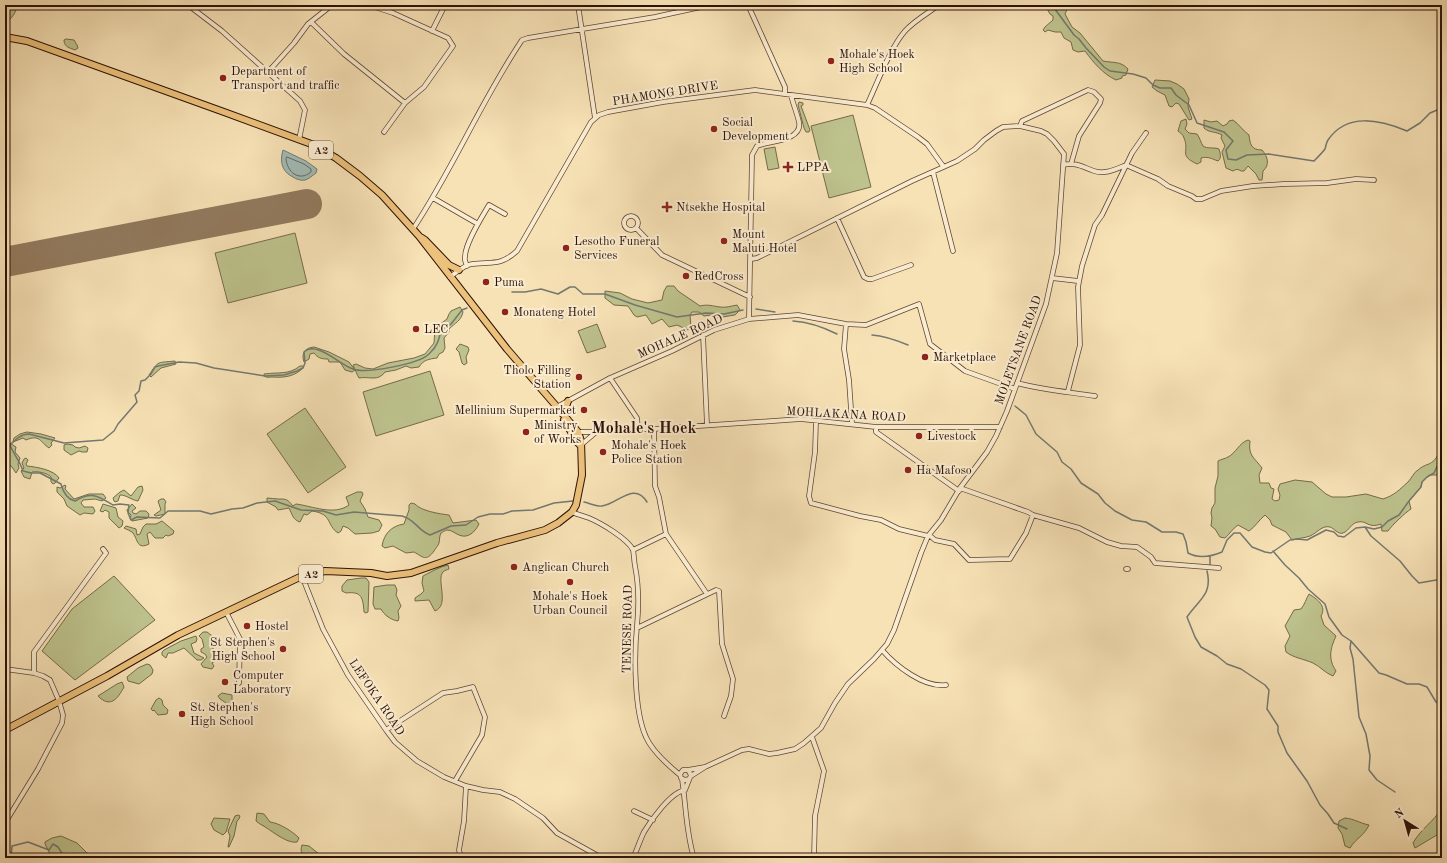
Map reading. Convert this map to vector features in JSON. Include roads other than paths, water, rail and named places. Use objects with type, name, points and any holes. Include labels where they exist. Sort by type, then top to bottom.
[{"type":"main road","name":"A2","points":[[5,37],[27,41],[314,145],[336,158],[360,176],[382,196],[413,229],[507,349],[547,396],[581,441],[582,475],[576,505],[572,512],[558,523],[545,530],[497,543],[411,573],[387,576],[371,573],[325,571],[302,576],[178,635],[107,676],[5,730]]},
{"type":"main road","points":[[418,236],[425,240],[449,265],[458,270]]},
{"type":"main road","points":[[563,414],[568,402]]},
{"type":"main road","name":"A2","points":[[556,408],[563,414],[575,433]]},
{"type":"street","points":[[188,5],[222,32],[300,100],[304,110],[299,140]]},
{"type":"street","points":[[268,72],[312,22],[332,5]]},
{"type":"street","points":[[369,5],[393,13],[448,38],[453,46],[424,86],[406,103],[384,132]]},
{"type":"street","points":[[432,31],[445,5]]},
{"type":"street","points":[[450,277],[458,270],[471,264],[502,261],[510,258],[517,251],[571,154],[595,118],[578,5]]},
{"type":"street","points":[[413,229],[433,198],[481,110],[522,40],[655,17],[710,5]]},
{"type":"street","points":[[748,5],[785,87],[785,93]]},
{"type":"street","points":[[867,105],[900,37],[907,29],[939,5]]},
{"type":"street","points":[[312,22],[344,54],[406,103]]},
{"type":"street","name":"PHAMONG DRIVE","points":[[595,118],[608,112],[663,102],[755,90],[785,93],[867,105],[874,108],[927,144],[943,166]]},
{"type":"street","points":[[1020,126],[1022,121],[1088,90],[1094,92],[1101,99],[1100,103],[1079,136],[1071,164]]},
{"type":"street","points":[[749,319],[752,155],[757,146],[791,138],[798,131],[800,124],[791,95]]},
{"type":"street","name":"MOLETSANE ROAD","points":[[690,778],[705,767],[725,757],[745,750],[754,750],[769,754],[785,752],[795,749],[812,737],[826,721],[835,703],[848,684],[882,650],[894,630],[921,553],[929,536],[987,452],[1000,426],[1046,304],[1060,234],[1064,154],[1047,134],[1020,126],[1003,128],[996,131],[975,149],[956,161],[912,181],[757,258],[751,259]]},
{"type":"street","points":[[1068,391],[1080,345],[1078,281],[1082,266],[1095,226],[1102,215],[1110,195],[1132,153],[1146,133]]},
{"type":"street","points":[[1063,165],[1071,164],[1084,166],[1100,172],[1126,166],[1158,179],[1168,186],[1196,199],[1202,200],[1221,191],[1253,186],[1327,183],[1356,179],[1374,180]]},
{"type":"street","points":[[933,172],[953,251]]},
{"type":"street","points":[[433,198],[478,224]]},
{"type":"street","points":[[467,266],[464,258],[467,248],[489,205],[505,214]]},
{"type":"street","points":[[837,218],[864,277],[872,279],[911,265]]},
{"type":"street","points":[[636,228],[662,255],[750,297]]},
{"type":"street","points":[[1052,278],[1078,281]]},
{"type":"street","name":"MOHALE ROAD","points":[[556,408],[610,378],[672,351],[703,335],[749,319],[798,315],[846,324],[866,325],[919,304],[930,344],[965,371],[1015,389]]},
{"type":"street","points":[[846,324],[844,349],[849,380],[852,424]]},
{"type":"street","points":[[703,335],[707,425]]},
{"type":"street","points":[[610,378],[637,418],[638,428]]},
{"type":"street","points":[[1017,383],[1036,388],[1068,391],[1095,396]]},
{"type":"street","name":"MOHLAKANA ROAD","points":[[575,433],[595,433],[638,428],[654,429],[801,420],[876,426],[1000,426]]},
{"type":"street","points":[[816,421],[815,452],[809,496],[811,504],[881,520],[899,529],[954,544],[969,560],[1010,559],[1026,533],[1033,516]]},
{"type":"street","points":[[876,426],[876,432],[960,490],[1028,512],[1033,516],[1079,528],[1120,546],[1137,547],[1151,557],[1155,563],[1219,568]]},
{"type":"street","points":[[654,429],[655,486],[659,497],[666,534],[707,594]]},
{"type":"street","points":[[580,445],[595,433]]},
{"type":"street","points":[[572,512],[598,522],[619,537],[633,550],[666,534]]},
{"type":"street","points":[[34,673],[34,652],[106,553],[103,549]]},
{"type":"street","name":"TENESE ROAD","points":[[633,550],[638,581],[639,607],[637,628],[637,690],[639,714],[646,738],[652,748],[660,758],[674,768],[681,777]]},
{"type":"street","name":"LEFOKA ROAD","points":[[302,576],[323,629],[348,675],[395,742],[417,761],[444,777],[466,786],[500,792],[515,799],[543,818],[557,834],[602,858]]},
{"type":"street","points":[[637,628],[707,594],[716,590],[719,591],[722,644],[733,679],[731,696],[724,716]]},
{"type":"street","points":[[226,612],[240,639],[239,683]]},
{"type":"street","points":[[882,650],[893,662],[915,677],[939,686],[946,685]]},
{"type":"street","points":[[5,669],[34,673],[50,680],[62,710],[62,724],[38,769],[5,823]]},
{"type":"street","points":[[386,730],[443,693],[473,687],[485,717],[482,735],[455,781]]},
{"type":"street","points":[[812,737],[824,771],[815,816],[814,858]]},
{"type":"street","name":"MOLETSANE ROAD","points":[[688,770],[705,767]]},
{"type":"street","name":"TENESE ROAD","points":[[674,768],[683,770]]},
{"type":"street","points":[[685,790],[691,773],[688,770],[683,770],[681,777],[685,790],[688,831],[694,858]]},
{"type":"street","points":[[681,777],[685,780],[690,778]]},
{"type":"street","points":[[461,858],[459,850],[464,821],[466,786]]},
{"type":"street","points":[[633,858],[645,832],[653,820],[675,794],[679,791],[685,790]]},
{"type":"street","points":[[634,811],[653,820]]},
{"type":"water","points":[[283,150],[306,161],[317,169],[316,173],[308,179],[303,180],[289,175],[282,165]]},
{"type":"waterway","points":[[1052,5],[1074,35],[1104,67],[1110,71],[1133,74],[1146,78],[1153,85],[1160,88],[1171,88],[1176,95],[1189,105],[1197,123],[1224,132],[1233,141],[1226,150],[1228,159],[1236,160],[1247,155],[1269,154],[1314,161],[1325,149],[1328,140],[1336,131],[1345,125],[1354,122],[1375,122],[1407,131],[1420,123],[1430,113],[1442,108]]},
{"type":"waterway","points":[[512,292],[525,292],[541,289],[558,294],[570,287],[575,287],[583,294],[605,294],[635,305],[677,317],[706,313],[724,314],[743,310]]},
{"type":"waterway","points":[[5,440],[10,445],[16,439],[26,434],[64,443],[103,440],[114,431],[118,424],[137,402],[135,395],[139,391],[141,381],[145,380],[155,367],[158,366],[179,362],[196,363],[214,368],[265,376],[284,375],[303,368],[305,363],[304,352],[309,349],[321,351],[348,367],[360,370],[380,369],[415,361],[423,358],[434,349],[441,330],[451,324],[462,310],[467,308]]},
{"type":"waterway","points":[[756,309],[775,312]]},
{"type":"waterway","points":[[793,321],[816,325],[837,334]]},
{"type":"waterway","points":[[872,335],[890,338],[908,345]]},
{"type":"waterway","points":[[1015,406],[1026,415],[1036,434],[1057,452],[1062,462],[1071,469],[1081,483],[1098,494],[1105,503],[1115,511],[1132,520],[1146,522],[1162,532],[1176,532],[1183,534],[1188,553],[1200,557],[1222,552],[1227,540],[1234,533],[1240,533],[1252,547],[1271,553],[1290,540],[1307,540],[1326,530],[1334,532],[1338,536],[1344,537],[1356,528],[1365,527],[1374,529],[1382,527],[1388,521],[1399,515],[1421,487],[1422,482],[1434,473],[1442,452]]},
{"type":"waterway","points":[[10,445],[23,471],[40,473],[61,484],[66,495],[75,501],[91,495],[99,497],[113,505],[129,505],[128,513],[131,520],[137,517],[160,518],[168,511],[200,511],[211,514],[243,508],[257,503],[275,501],[301,510],[323,511],[336,515],[354,512],[402,516],[406,517],[430,535],[451,526],[466,525],[478,517],[490,514],[503,514],[512,511],[533,510],[554,503],[573,501]]},
{"type":"waterway","points":[[584,502],[602,506],[626,495],[637,493],[647,502]]},
{"type":"waterway","points":[[1365,527],[1371,536],[1400,561],[1419,583],[1442,579]]},
{"type":"waterway","points":[[1273,551],[1308,589],[1325,604],[1329,617],[1342,635],[1351,641],[1379,673],[1407,684],[1419,684],[1427,687],[1436,702],[1442,706]]},
{"type":"waterway","points":[[1210,557],[1210,565]]},
{"type":"waterway","points":[[1207,571],[1208,586],[1206,592],[1187,617],[1195,637],[1201,647],[1217,656],[1227,664],[1241,669],[1265,685],[1269,690],[1267,709],[1278,726],[1278,732],[1287,753],[1307,781],[1320,805],[1334,823],[1347,829]]},
{"type":"waterway","points":[[1351,641],[1350,648],[1353,659],[1359,717],[1366,734],[1370,756],[1369,770],[1377,780],[1395,792]]},
{"type":"waterway","points":[[11,858],[12,846],[28,842],[49,850],[53,844],[58,847],[65,858]]},
{"type":"place","name":"Mohale's Hoek High School","points":[[831,61]]},
{"type":"place","name":"Department of Transport and traffic","points":[[223,78]]},
{"type":"place","name":"Social Development","points":[[714,129]]},
{"type":"place","name":"LPPA","points":[[788,167]]},
{"type":"place","name":"Ntsekhe Hospital","points":[[667,207]]},
{"type":"place","name":"Mount Maluti Hotel","points":[[724,241]]},
{"type":"place","name":"Lesotho Funeral Services","points":[[566,248]]},
{"type":"place","name":"RedCross","points":[[686,276]]},
{"type":"place","name":"Puma","points":[[486,282]]},
{"type":"place","name":"Monateng Hotel","points":[[505,312]]},
{"type":"place","name":"LEC","points":[[416,329]]},
{"type":"place","name":"Marketplace","points":[[925,357]]},
{"type":"place","name":"Tholo Filling Station","points":[[579,377]]},
{"type":"place","name":"Mellinium Supermarket","points":[[584,410]]},
{"type":"place","name":"Ministry of Works","points":[[526,432]]},
{"type":"place","name":"Livestock","points":[[919,436]]},
{"type":"place","name":"Mohale's Hoek Police Station","points":[[603,452]]},
{"type":"place","name":"Ha Mafoso","points":[[908,470]]},
{"type":"place","name":"Anglican Church","points":[[514,567]]},
{"type":"place","name":"Mohale's Hoek Urban Council","points":[[570,582]]},
{"type":"place","name":"Hostel","points":[[247,626]]},
{"type":"place","name":"St Stephen's High School","points":[[283,649]]},
{"type":"place","name":"Computer Laboratory","points":[[225,682]]},
{"type":"place","name":"St. Stephen's High School","points":[[182,714]]},
{"type":"district","name":"Mohale's Hoek","points":[[644,427]]}]
